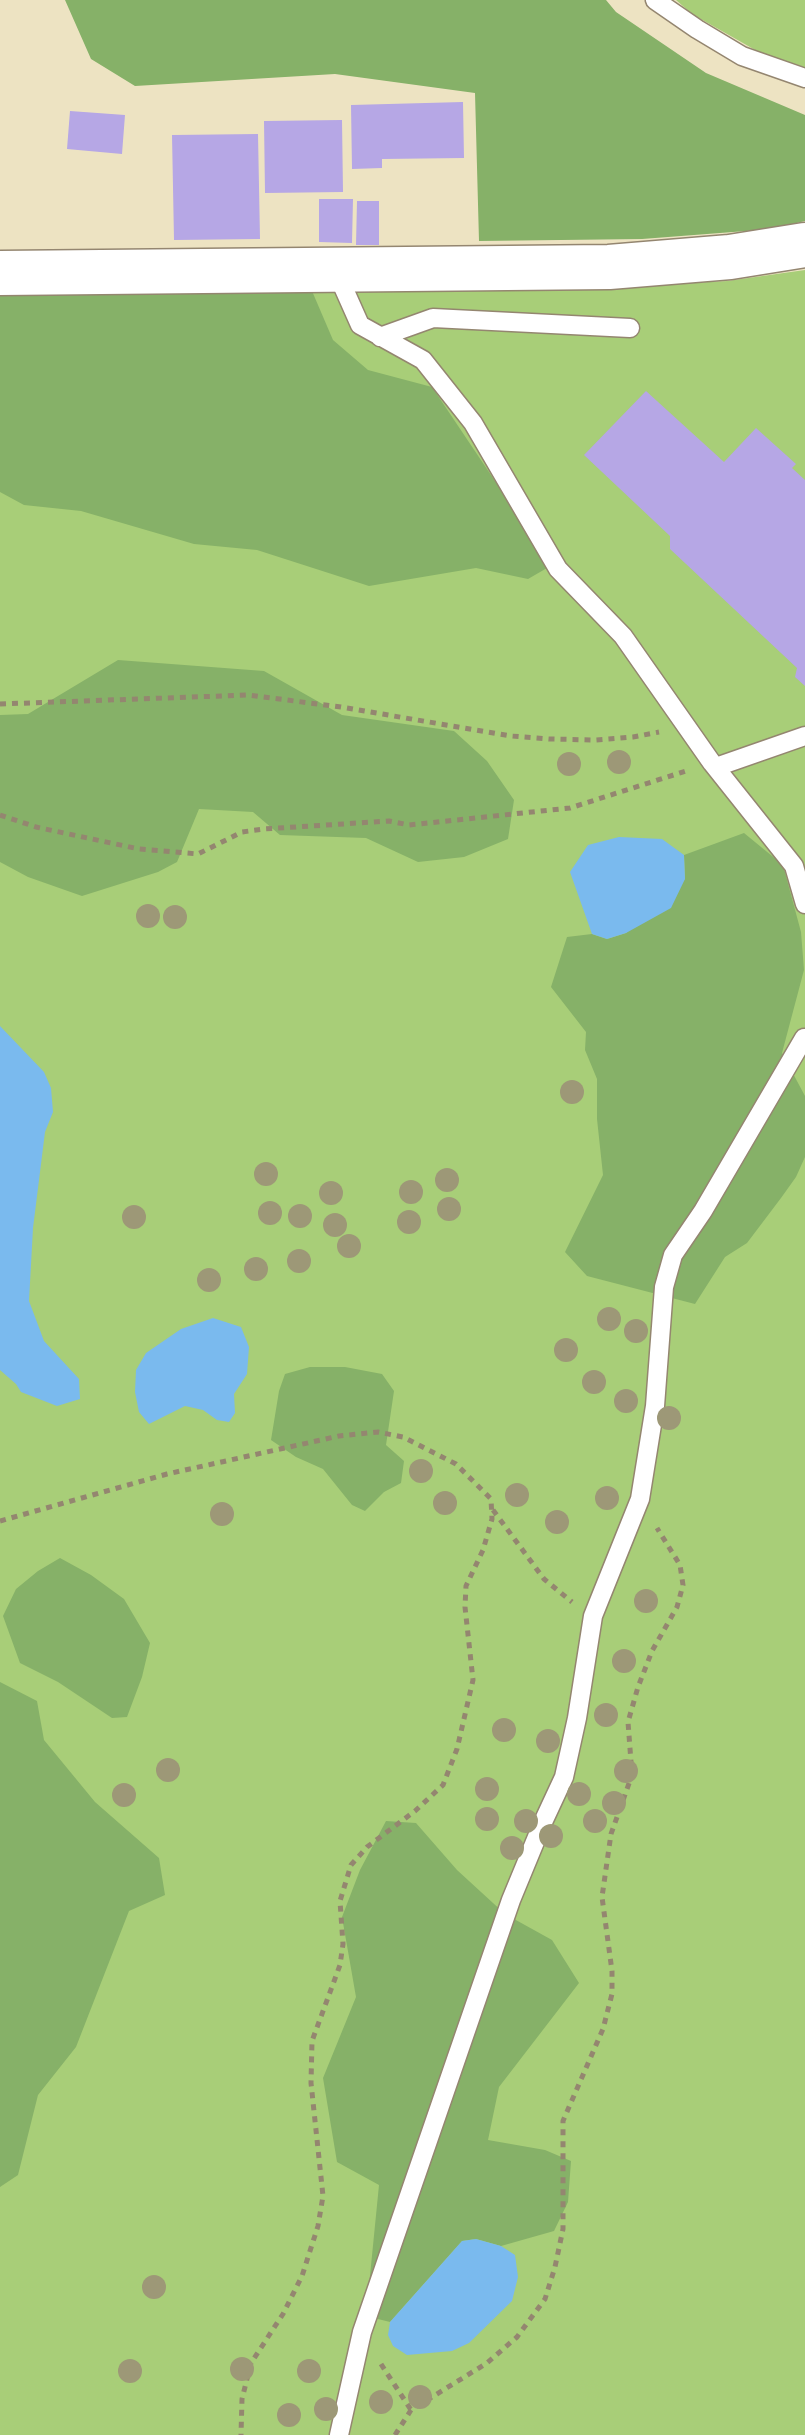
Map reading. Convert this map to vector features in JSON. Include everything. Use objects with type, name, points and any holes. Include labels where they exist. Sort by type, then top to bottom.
[{"type":"street","points":[[0,273],[609,267],[730,257],[805,245]]},
{"type":"lane","points":[[655,0],[742,56],[805,78]]},
{"type":"lane","points":[[336,271],[360,325],[423,360],[473,423],[558,569],[623,636],[757,823],[799,861],[805,904]]},
{"type":"lane","points":[[380,337],[433,318],[630,328]]},
{"type":"lane","points":[[714,765],[805,736]]},
{"type":"lane","points":[[339,2435],[362,2332],[511,1900],[564,1777],[594,1613],[640,1499],[655,1406],[664,1287],[673,1255],[703,1211],[805,1037]]},
{"type":"path","points":[[0,704],[248,695],[341,707],[511,736],[595,740],[664,731],[682,720]]},
{"type":"path","points":[[0,815],[36,827],[139,849],[198,854],[242,832],[264,829],[389,821],[409,825],[570,808],[714,765]]},
{"type":"path","points":[[0,1521],[167,1474],[339,1436],[378,1432],[403,1437],[456,1464],[491,1499],[492,1519],[483,1550],[466,1586],[465,1607],[473,1680],[457,1749],[443,1785],[415,1811],[367,1847],[351,1865],[340,1901],[343,1944],[340,1965],[312,2041],[311,2083],[323,2196],[318,2226],[290,2302],[251,2363],[242,2399],[241,2435]]},
{"type":"path","points":[[395,2435],[411,2410],[487,2363],[517,2337],[545,2299],[555,2267],[563,2229],[563,2121],[603,2029],[612,1994],[602,1897],[611,1834],[632,1775],[628,1722],[652,1651],[677,1607],[683,1585],[680,1565],[640,1499]]},
{"type":"path","points":[[491,1507],[544,1579],[567,1599],[594,1613]]},
{"type":"path","points":[[362,2332],[411,2410]]},
{"type":"green space","points":[[65,0],[606,0],[616,12],[706,73],[805,115],[805,221],[772,229],[642,239],[479,241],[475,93],[335,74],[135,86],[91,59]]},
{"type":"green space","points":[[676,0],[805,0],[805,68],[771,59],[692,14]]},
{"type":"green space","points":[[805,270],[805,2435],[0,2435],[0,293],[565,290],[727,281]]},
{"type":"green space","points":[[312,291],[333,340],[368,370],[432,387],[503,493],[547,568],[528,579],[476,568],[369,586],[257,550],[194,544],[81,511],[24,505],[0,492],[0,293]]},
{"type":"green space","points":[[118,660],[264,671],[342,715],[454,731],[487,761],[514,800],[508,839],[464,857],[418,862],[366,838],[280,835],[253,812],[199,809],[177,862],[158,872],[82,896],[28,877],[0,862],[0,715],[28,714]]},
{"type":"green space","points":[[744,833],[783,865],[801,932],[804,970],[782,1053],[805,1096],[805,1157],[781,1198],[747,1243],[725,1257],[695,1304],[587,1276],[565,1252],[603,1175],[597,1119],[597,1079],[585,1050],[586,1032],[551,987],[567,937],[592,934],[607,939],[626,933],[685,879],[684,855]]},
{"type":"green space","points":[[310,1367],[345,1367],[382,1374],[394,1391],[386,1445],[404,1461],[401,1483],[384,1492],[365,1511],[352,1505],[323,1469],[296,1457],[271,1440],[285,1374]]},
{"type":"green space","points":[[60,1558],[91,1575],[124,1599],[150,1643],[142,1677],[127,1717],[112,1718],[58,1682],[20,1663],[3,1616],[16,1589]]},
{"type":"green space","points":[[0,1682],[37,1701],[44,1740],[95,1802],[159,1858],[165,1895],[129,1911],[76,2047],[38,2095],[18,2175],[0,2187]]},
{"type":"green space","points":[[386,1821],[416,1823],[457,1870],[505,1914],[552,1940],[579,1983],[499,2087],[488,2140],[545,2150],[571,2161],[568,2202],[554,2231],[501,2246],[476,2239],[462,2241],[390,2322],[366,2316],[379,2185],[337,2162],[323,2078],[356,1997],[342,1917],[360,1870]]},
{"type":"water","points":[[619,837],[662,839],[684,855],[685,879],[671,908],[626,933],[607,939],[592,934],[570,872],[588,845]]},
{"type":"water","points":[[0,1026],[44,1072],[51,1088],[53,1112],[45,1132],[33,1228],[29,1301],[44,1341],[79,1379],[80,1399],[57,1406],[21,1392],[0,1370]]},
{"type":"water","points":[[213,1318],[241,1327],[249,1347],[247,1374],[234,1394],[235,1413],[229,1422],[185,1406],[149,1424],[139,1412],[135,1392],[136,1370],[146,1353],[181,1329]]},
{"type":"water","points":[[476,2239],[501,2246],[515,2255],[518,2277],[512,2301],[469,2343],[452,2351],[407,2355],[393,2346],[388,2335],[390,2322],[462,2241]]},
{"type":"building","points":[[463,102],[464,158],[382,159],[382,168],[352,169],[351,105]]},
{"type":"building","points":[[70,111],[125,115],[122,154],[67,149]]},
{"type":"building","points":[[342,120],[343,192],[265,193],[264,121]]},
{"type":"building","points":[[258,134],[260,239],[174,240],[172,135]]},
{"type":"building","points":[[319,199],[353,199],[352,243],[319,242]]},
{"type":"building","points":[[357,201],[379,201],[379,245],[356,245]]},
{"type":"building","points":[[646,391],[724,462],[756,428],[796,464],[792,468],[805,480],[805,686],[795,677],[797,668],[670,549],[670,536],[584,455]]}]
